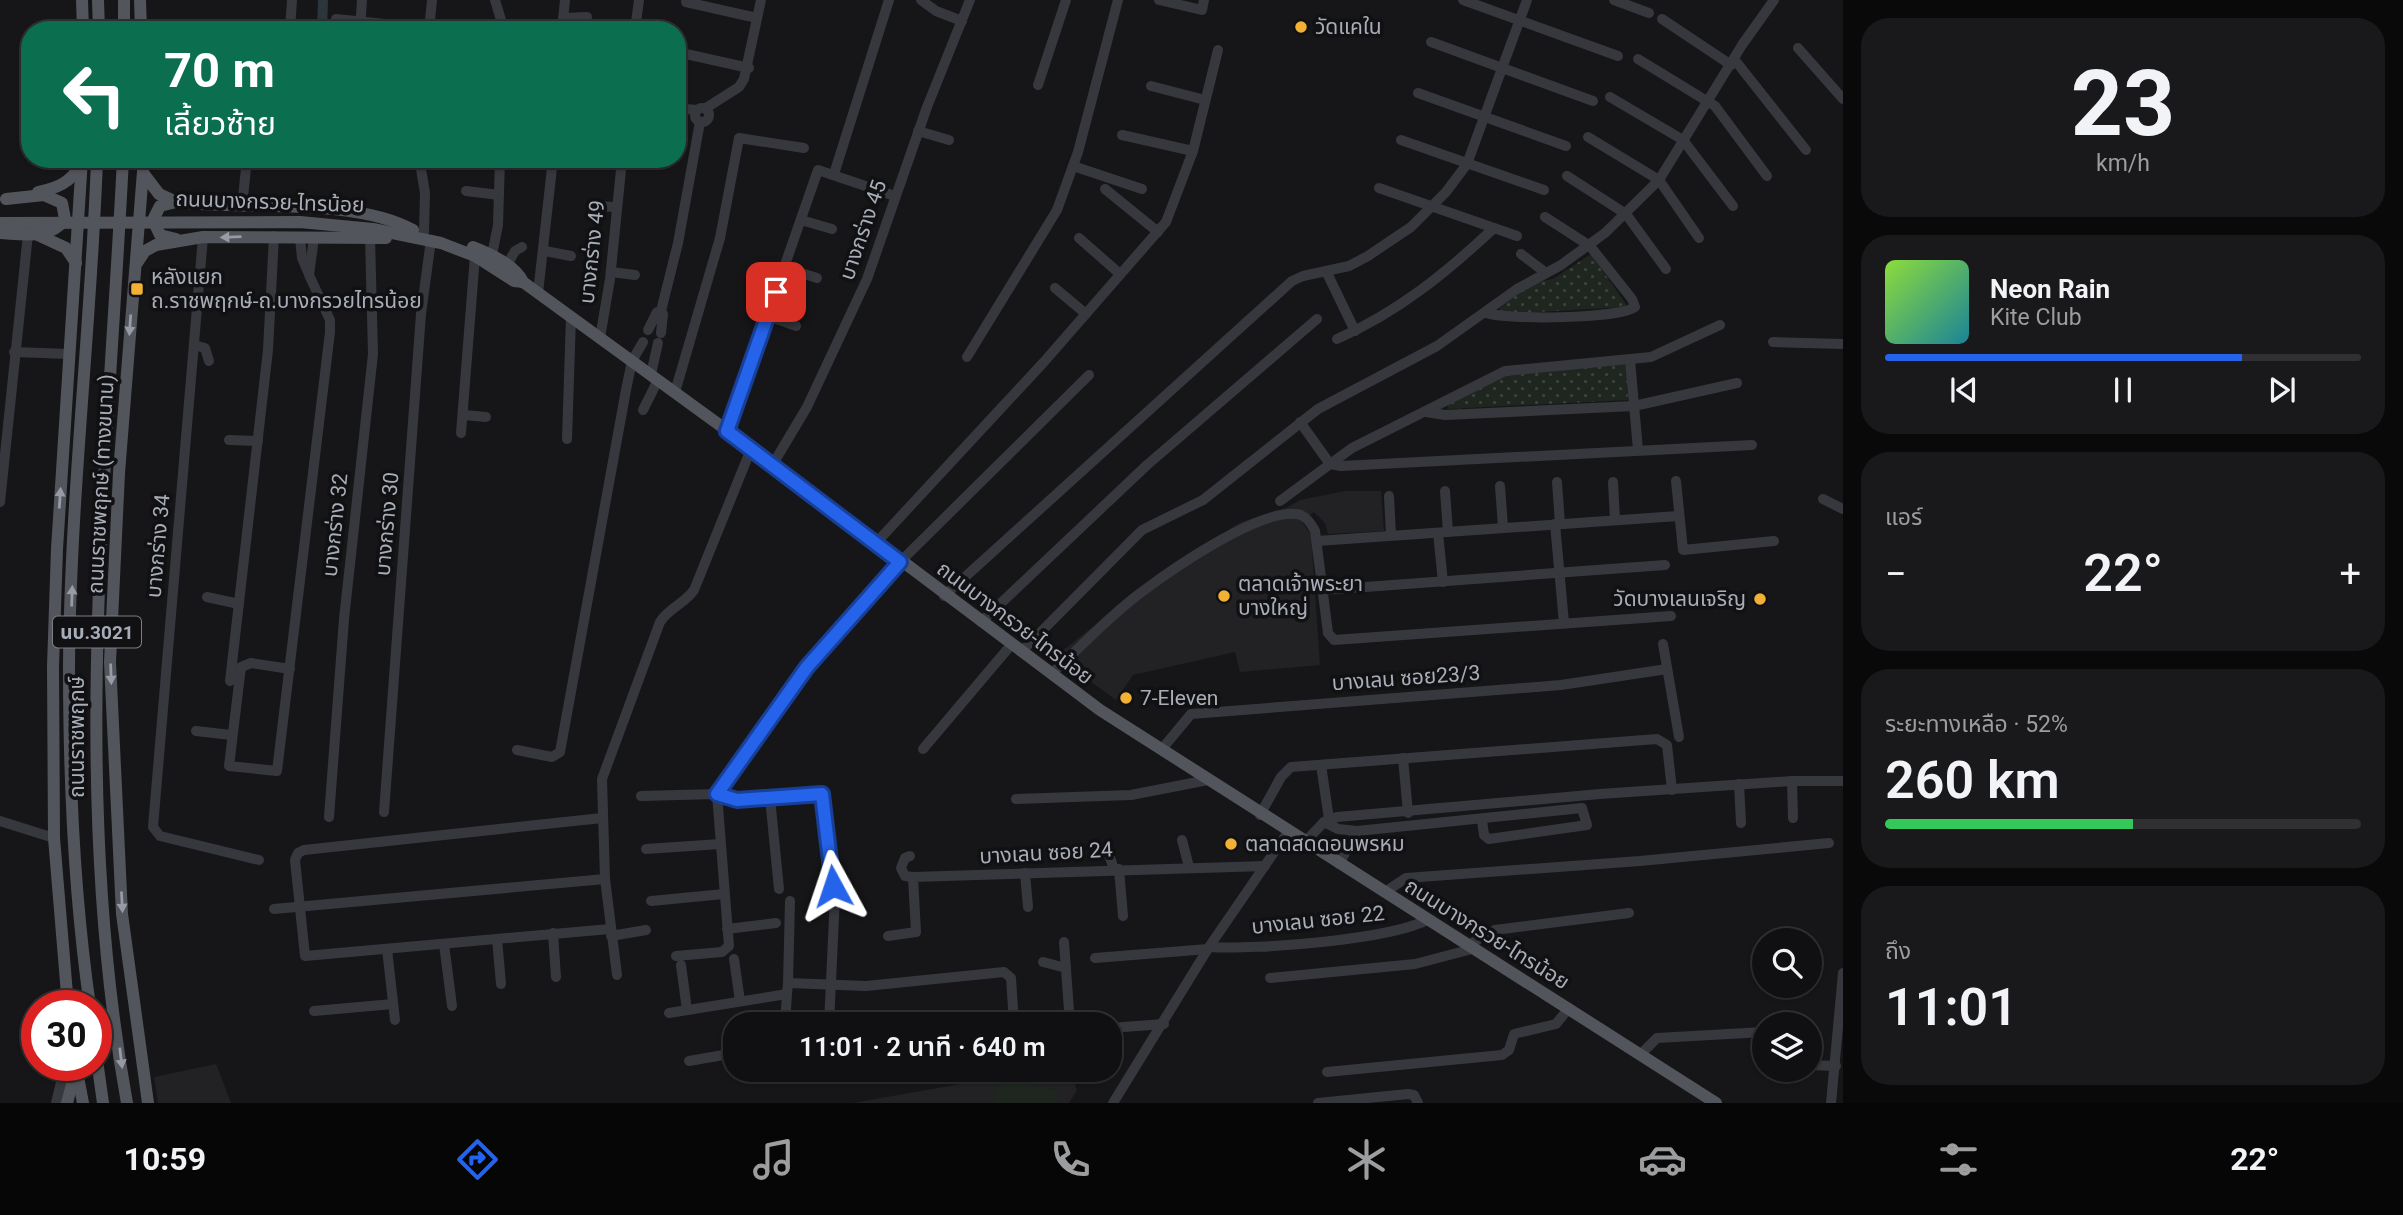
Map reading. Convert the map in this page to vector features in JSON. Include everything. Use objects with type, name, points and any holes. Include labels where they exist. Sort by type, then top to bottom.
[{"type":"main road","points":[[82,0],[83,21]]},
{"type":"main road","points":[[97,0],[99,21]]},
{"type":"main road","points":[[124,0],[124,21]]},
{"type":"main road","points":[[140,0],[141,21]]},
{"type":"main road","points":[[3,199],[58,188],[74,177],[79,168]]},
{"type":"main road","name":"ถนนราชพฤกษ์ (ทางขนาน)","points":[[67,990],[54,838],[57,562],[82,168]]},
{"type":"main road","name":"ถนนราชพฤกษ์","points":[[89,990],[75,844],[69,666],[97,168]]},
{"type":"main road","name":"ถนนราชพฤกษ์","points":[[122,168],[102,468],[95,745],[98,869],[127,1103]]},
{"type":"main road","name":"ถนนราชพฤกษ์ (ทางขนาน)","points":[[143,168],[115,550],[110,662],[122,914],[148,1103]]},
{"type":"main road","points":[[144,168],[159,194],[176,202]]},
{"type":"main road","points":[[0,233],[33,234],[60,227],[66,213],[62,203],[44,195],[3,199]]},
{"type":"main road","points":[[184,240],[160,235],[153,220],[160,206],[176,202],[242,207],[320,208],[376,217],[422,235]]},
{"type":"main road","name":"ถนนบางกรวย-ไทรน้อย","points":[[0,221],[300,218],[422,235],[492,255],[519,274],[523,282],[774,464],[944,596],[1051,674],[1260,815],[1473,946],[1716,1103]]},
{"type":"main road","points":[[33,234],[66,248],[76,263]]},
{"type":"main road","points":[[135,268],[145,251],[156,245],[204,237],[422,235]]},
{"type":"main road","name":"ถนนบางกรวย-ไทรน้อย","points":[[422,235],[474,256],[514,281],[523,282]]},
{"type":"main road","points":[[102,468],[115,550]]},
{"type":"main road","points":[[54,770],[69,666]]},
{"type":"main road","points":[[67,1103],[70,1081]]},
{"type":"main road","points":[[76,1081],[83,1103]]},
{"type":"main road","points":[[100,1081],[103,1103]]},
{"type":"street","points":[[291,21],[292,0]]},
{"type":"street","points":[[361,21],[362,0]]},
{"type":"street","points":[[430,21],[432,0]]},
{"type":"street","points":[[495,0],[501,21]]},
{"type":"street","points":[[563,21],[565,0]]},
{"type":"street","points":[[636,21],[639,0]]},
{"type":"street","points":[[686,108],[701,109],[739,87],[749,68],[761,0]]},
{"type":"street","points":[[834,174],[889,0]]},
{"type":"street","points":[[921,0],[936,11],[962,21]]},
{"type":"street","name":"บางกร่าง 45","points":[[774,464],[807,407],[867,279],[894,196],[970,0]]},
{"type":"street","points":[[1038,85],[1066,0]]},
{"type":"street","points":[[967,357],[1058,210],[1073,166],[1118,0]]},
{"type":"street","points":[[1159,0],[1203,5]]},
{"type":"street","points":[[1463,0],[1618,56]]},
{"type":"street","points":[[944,596],[1292,281],[1349,266],[1386,246],[1434,206],[1467,164],[1527,0]]},
{"type":"street","points":[[1614,0],[1649,13]]},
{"type":"street","points":[[923,750],[1016,648],[1143,530],[1213,494],[1300,422],[1337,397],[1426,352],[1517,289],[1590,246],[1659,180],[1772,1]]},
{"type":"street","points":[[686,2],[757,18]]},
{"type":"street","points":[[575,21],[587,18]]},
{"type":"street","points":[[336,19],[343,21]]},
{"type":"street","points":[[1662,19],[1732,62],[1805,150]]},
{"type":"street","points":[[1431,42],[1593,101]]},
{"type":"street","points":[[1798,48],[1843,99]]},
{"type":"street","points":[[876,543],[1158,232],[1172,209],[1193,151],[1218,50]]},
{"type":"street","points":[[686,54],[749,68]]},
{"type":"street","points":[[1638,58],[1723,113],[1767,176]]},
{"type":"street","points":[[1151,86],[1205,100]]},
{"type":"street","points":[[1418,93],[1566,146]]},
{"type":"street","points":[[1610,97],[1683,140],[1733,206]]},
{"type":"street","points":[[643,410],[655,377],[663,314],[661,311],[678,243],[700,122],[709,118],[701,109]]},
{"type":"street","points":[[918,131],[949,140]]},
{"type":"street","points":[[1122,135],[1193,151]]},
{"type":"street","points":[[1588,137],[1659,180],[1699,238]]},
{"type":"street","points":[[675,392],[720,238],[739,138],[804,148]]},
{"type":"street","points":[[1401,140],[1544,190]]},
{"type":"street","points":[[1073,166],[1142,189]]},
{"type":"street","points":[[242,207],[246,168]]},
{"type":"street","name":"บางกร่าง 30","points":[[384,812],[421,314],[425,193],[421,168]]},
{"type":"street","points":[[492,255],[497,234],[500,168]]},
{"type":"street","points":[[538,293],[545,251],[552,168]]},
{"type":"street","name":"บางกร่าง 49","points":[[600,338],[611,272],[621,170]]},
{"type":"street","points":[[727,431],[818,170],[894,196]]},
{"type":"street","points":[[1567,176],[1626,214],[1666,269]]},
{"type":"street","points":[[1379,188],[1517,236]]},
{"type":"street","points":[[1105,189],[1158,232]]},
{"type":"street","points":[[467,191],[499,195]]},
{"type":"street","points":[[593,206],[616,207]]},
{"type":"street","points":[[1486,313],[1506,319],[1602,315],[1632,310],[1632,299],[1590,246],[1545,217]]},
{"type":"street","points":[[801,220],[832,229]]},
{"type":"street","points":[[1337,339],[1399,306],[1432,283],[1493,228]]},
{"type":"street","points":[[0,502],[14,354],[33,234]]},
{"type":"street","points":[[230,681],[258,441],[271,306],[274,236]]},
{"type":"street","name":"บางกร่าง 34","points":[[204,237],[153,827],[160,836],[259,860]]},
{"type":"street","name":"บางกร่าง 32","points":[[329,817],[344,619],[373,354],[370,237]]},
{"type":"street","points":[[289,668],[244,663],[240,667],[229,766],[277,771],[330,326],[302,258],[300,238]]},
{"type":"street","points":[[309,275],[314,238]]},
{"type":"street","points":[[1079,238],[1120,274]]},
{"type":"street","points":[[507,265],[515,251],[522,247]]},
{"type":"street","points":[[545,251],[571,256]]},
{"type":"street","points":[[1521,254],[1546,273]]},
{"type":"street","points":[[461,433],[474,256]]},
{"type":"street","points":[[785,268],[817,278]]},
{"type":"street","points":[[611,272],[635,275]]},
{"type":"street","points":[[1327,273],[1355,331]]},
{"type":"street","points":[[1055,288],[1086,314]]},
{"type":"street","points":[[649,330],[657,312],[661,311]]},
{"type":"street","points":[[768,316],[796,326]]},
{"type":"street","points":[[567,439],[571,317]]},
{"type":"street","points":[[981,622],[1147,465],[1317,319]]},
{"type":"street","points":[[1280,501],[1359,444],[1515,368],[1630,360],[1660,354],[1720,325]]},
{"type":"street","points":[[517,751],[552,757],[560,752],[632,361],[643,342]]},
{"type":"street","points":[[1773,342],[1843,344]]},
{"type":"street","points":[[194,345],[205,348],[209,361]]},
{"type":"street","points":[[0,354],[69,354]]},
{"type":"street","points":[[1630,360],[1638,450]]},
{"type":"street","points":[[687,1010],[678,960],[726,951],[729,946],[717,794],[807,667],[900,562],[1089,375]]},
{"type":"street","points":[[1426,412],[1445,415],[1634,406],[1737,383]]},
{"type":"street","points":[[464,415],[486,417]]},
{"type":"street","points":[[1300,422],[1329,464]]},
{"type":"street","points":[[229,440],[258,441]]},
{"type":"street","points":[[1329,464],[1351,466],[1752,445]]},
{"type":"street","points":[[617,975],[605,879],[601,818],[602,779],[660,622],[694,590],[751,449]]},
{"type":"street","points":[[1676,481],[1681,545],[1685,551],[1774,541]]},
{"type":"street","points":[[1557,482],[1564,623]]},
{"type":"street","points":[[1613,482],[1615,520]]},
{"type":"street","points":[[1500,486],[1503,527]]},
{"type":"street","points":[[1443,582],[1445,491]]},
{"type":"street","points":[[1389,496],[1391,535]]},
{"type":"street","points":[[1823,499],[1843,509]]},
{"type":"street","points":[[1051,674],[1138,595],[1242,528],[1277,517],[1301,516],[1311,523],[1317,541],[1328,633],[1334,640],[1671,616]]},
{"type":"street","points":[[1317,541],[1678,516]]},
{"type":"street","points":[[1324,590],[1665,565]]},
{"type":"street","points":[[207,597],[239,604]]},
{"type":"street","points":[[1663,644],[1679,737]]},
{"type":"street","name":"บางเลน ซอย23/3","points":[[1162,749],[1191,714],[1561,685],[1667,669]]},
{"type":"street","points":[[196,731],[231,735]]},
{"type":"street","points":[[1260,815],[1286,770],[1403,758],[1662,740],[1667,745],[1672,790]]},
{"type":"street","points":[[1403,758],[1408,813]]},
{"type":"street","points":[[1321,765],[1326,820],[1338,829],[1357,831],[1581,808],[1587,825],[1489,839],[1484,835],[1482,820]]},
{"type":"street","points":[[1016,799],[1131,795],[1208,780]]},
{"type":"street","points":[[1792,780],[1793,818]]},
{"type":"street","points":[[1304,842],[1326,820],[1739,784],[1843,780]]},
{"type":"street","points":[[1739,784],[1741,823]]},
{"type":"street","points":[[641,796],[717,794],[737,800],[822,794],[834,891],[830,1012]]},
{"type":"street","points":[[770,798],[779,889]]},
{"type":"street","points":[[601,818],[304,850],[298,853],[295,860],[305,956],[553,933],[646,930]]},
{"type":"street","points":[[0,821],[54,838]]},
{"type":"street","points":[[1339,864],[1357,831]]},
{"type":"street","points":[[1113,1103],[1164,1024],[1208,948],[1288,832]]},
{"type":"street","points":[[1182,840],[1189,867]]},
{"type":"street","points":[[1385,892],[1406,878],[1640,861],[1829,843]]},
{"type":"street","points":[[646,849],[720,844]]},
{"type":"street","points":[[1108,852],[1116,869],[1123,916]]},
{"type":"street","points":[[888,936],[916,932],[913,877],[905,876],[901,867],[905,858],[910,856]]},
{"type":"street","name":"บางเลน ซอย 24","points":[[913,877],[1265,866]]},
{"type":"street","points":[[1025,873],[1028,907]]},
{"type":"street","points":[[274,909],[605,879]]},
{"type":"street","points":[[651,901],[724,894]]},
{"type":"street","points":[[786,1012],[790,901]]},
{"type":"street","points":[[1270,978],[1415,964],[1473,946],[1495,930],[1629,913]]},
{"type":"street","name":"บางเลน ซอย 22","points":[[1095,958],[1246,947],[1402,931],[1429,919]]},
{"type":"street","points":[[727,929],[776,923]]},
{"type":"street","points":[[553,933],[556,977]]},
{"type":"street","points":[[497,939],[501,984]]},
{"type":"street","points":[[1064,942],[1069,1012]]},
{"type":"street","points":[[444,944],[452,1006]]},
{"type":"street","points":[[387,949],[395,1020]]},
{"type":"street","points":[[734,959],[740,1001]]},
{"type":"street","points":[[1043,962],[1066,968]]},
{"type":"street","points":[[669,1013],[740,1001],[787,988],[866,986],[1004,972],[1012,978],[1013,1012]]},
{"type":"street","points":[[1831,1103],[1841,1039],[1843,972]]},
{"type":"street","points":[[314,1011],[393,1004]]},
{"type":"street","points":[[1327,1072],[1502,1055],[1509,1050],[1514,1034],[1556,1024],[1569,1008]]},
{"type":"street","points":[[1122,1027],[1164,1024]]},
{"type":"street","points":[[1641,1054],[1657,1038],[1752,1033]]},
{"type":"street","points":[[689,1061],[723,1055]]},
{"type":"street","points":[[56,1103],[66,1081]]},
{"type":"street","points":[[1318,1103],[1408,1094],[1414,1095],[1418,1103]]},
{"type":"shaded area","points":[[1591,254],[1628,307],[1504,314],[1499,309],[1532,283],[1553,279]]},
{"type":"shaded area","points":[[1626,364],[1628,400],[1447,409],[1449,402],[1512,373]]},
{"type":"shaded area","name":"ตลาดเจ้าพระยา บางใหญ่","points":[[1345,491],[1381,491],[1384,531],[1328,534],[1325,523],[1314,512],[1302,522],[1311,535],[1320,665],[1240,672],[1235,652],[1133,675],[1116,700],[1056,656],[1161,572],[1241,522],[1286,508],[1300,500]]},
{"type":"shaded area","points":[[216,1064],[231,1103],[158,1103],[154,1077]]},
{"type":"shaded area","points":[[972,1082],[1074,1082],[1077,1090],[1069,1103],[853,1103]]},
{"type":"shaded area","points":[[999,1082],[1021,1082],[1059,1091],[1056,1103],[993,1103]]},
{"type":"waterway","points":[[322,21],[323,0]]},
{"type":"place","name":"วัดแคใน","points":[[1301,27]]},
{"type":"place","name":"หลังแยก ถ.ราชพฤกษ์-ถ.บางกรวยไทรน้อย","points":[[137,289]]},
{"type":"place","name":"ตลาดเจ้าพระยา บางใหญ่","points":[[1224,596]]},
{"type":"place","name":"วัดบางเลนเจริญ","points":[[1760,599]]},
{"type":"place","name":"7-Eleven","points":[[1126,698]]},
{"type":"place","name":"ตลาดสดดอนพรหม","points":[[1231,844]]},
{"type":"route","points":[[776,292],[727,431],[900,562],[807,667],[717,794],[737,800],[816,792],[822,794],[833,886]]}]
